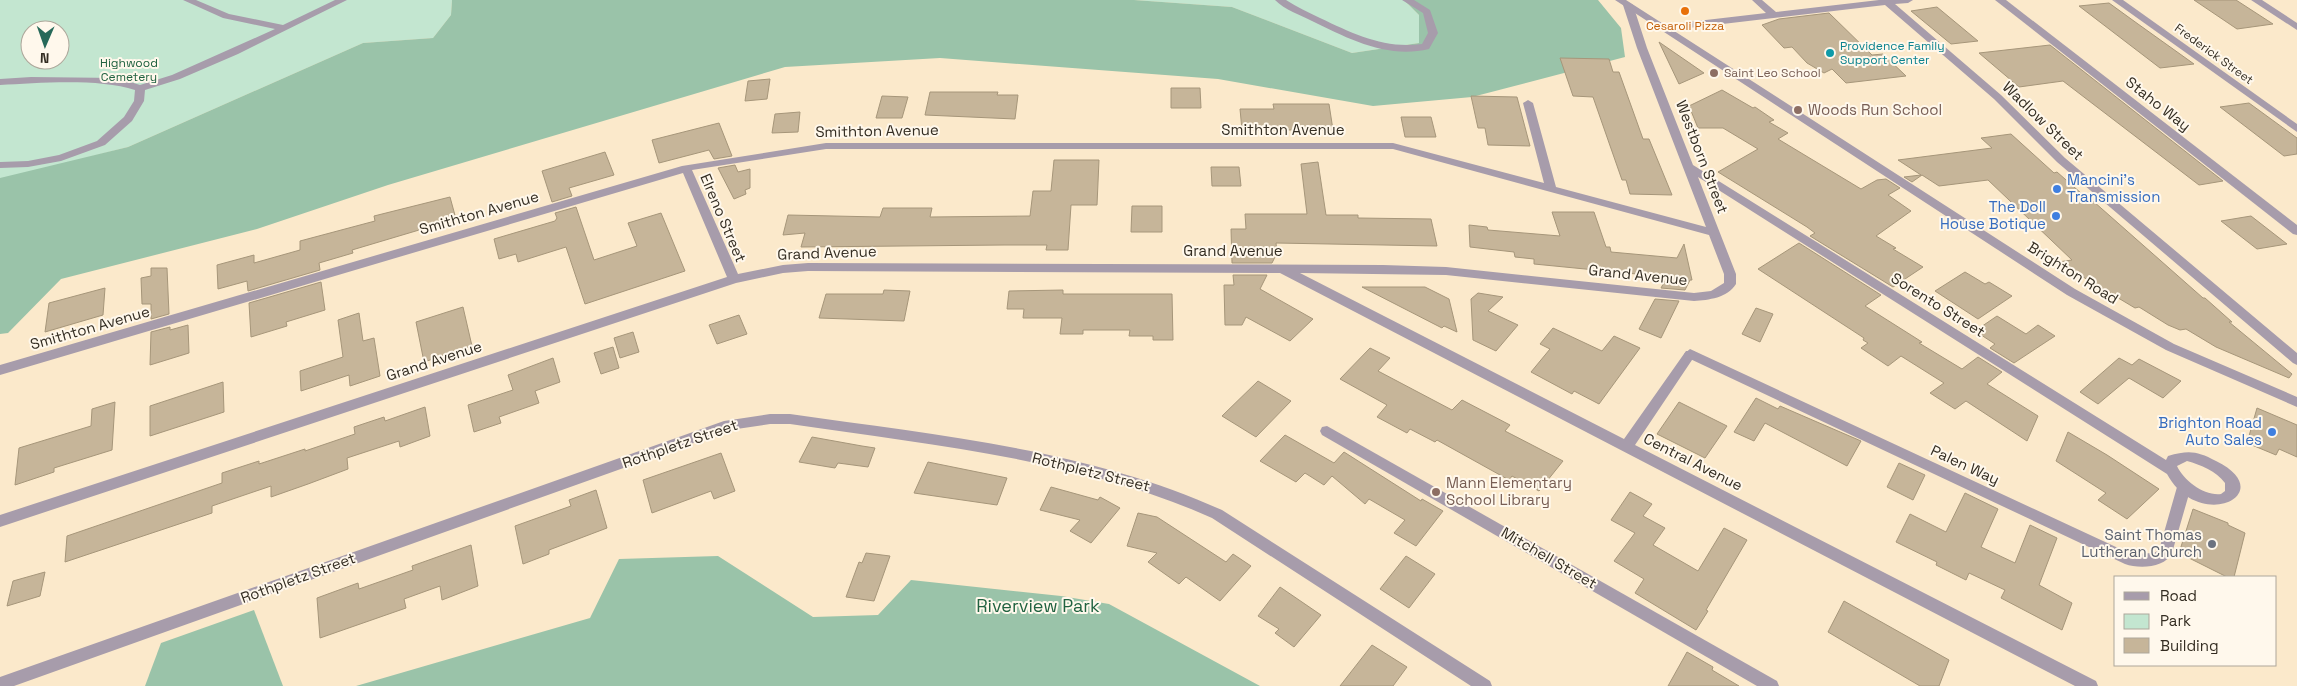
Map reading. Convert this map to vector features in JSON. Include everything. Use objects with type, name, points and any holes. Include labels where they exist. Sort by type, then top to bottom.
[{"type":"street","points":[[188,0],[226,16],[283,28]]},
{"type":"street","points":[[315,12],[324,0]]},
{"type":"street","points":[[0,82],[32,80],[118,81],[140,88],[184,74],[342,0]]},
{"type":"street","points":[[1280,0],[1295,11],[1316,20],[1336,32],[1380,47],[1408,50],[1426,47],[1433,33],[1427,12],[1407,0]]},
{"type":"street","points":[[1757,0],[1773,15]]},
{"type":"street","points":[[1663,28],[1885,1],[1908,0]]},
{"type":"street","name":"Staho Way","points":[[2000,0],[2297,231]]},
{"type":"street","name":"Frederick Street","points":[[2117,0],[2297,129]]},
{"type":"street","points":[[2256,0],[2297,26]]},
{"type":"street","name":"Wadlow Street","points":[[1885,1],[2030,126],[2061,160],[2297,360]]},
{"type":"street","name":"Brighton Road","points":[[1624,3],[2071,292],[2170,347],[2297,402]]},
{"type":"street","name":"Westborn Street","points":[[1624,3],[1730,274],[1730,284],[1724,291],[1710,296],[1694,297]]},
{"type":"street","points":[[0,164],[28,164],[62,158],[101,144],[128,119],[139,101],[140,88]]},
{"type":"street","points":[[1528,103],[1551,188]]},
{"type":"street","name":"Smithton Avenue","points":[[0,370],[686,168],[804,148],[840,145],[1381,145],[1404,148],[1714,234]]},
{"type":"street","name":"Elreno Street","points":[[686,168],[734,279]]},
{"type":"street","name":"Sorento Street","points":[[1689,168],[2171,470],[2176,480],[2184,487],[2206,497],[2216,499],[2225,498],[2231,494],[2233,489],[2232,482],[2222,471],[2197,457],[2179,457],[2173,460],[2171,470]]},
{"type":"street","name":"Grand Avenue","points":[[0,521],[734,279],[783,269],[808,267],[1281,268],[1446,271],[1694,297]]},
{"type":"street","name":"Central Avenue","points":[[1281,268],[2090,686]]},
{"type":"street","name":"Palen Way","points":[[1626,446],[1690,354],[2130,560],[2157,560],[2165,553],[2184,487]]},
{"type":"street","name":"Rothpletz Street","points":[[0,684],[729,425],[790,419],[1050,460],[1159,490],[1189,501],[1217,514],[1484,686]]},
{"type":"street","name":"Mitchell Street","points":[[1327,431],[1770,686]]},
{"type":"green space","name":"Highwood Cemetery","points":[[0,0],[452,0],[451,15],[433,38],[363,43],[128,147],[3,179],[0,178]]},
{"type":"green space","points":[[452,0],[1134,0],[1232,7],[1352,53],[1419,43],[1419,15],[1404,0],[1598,0],[1621,28],[1625,57],[1472,97],[1373,106],[1218,79],[940,58],[785,67],[388,185],[257,229],[61,279],[8,333],[0,334],[0,178],[128,147],[363,43],[433,38],[451,15]]},
{"type":"green space","points":[[1134,0],[1404,0],[1419,15],[1419,43],[1352,53],[1232,7]]},
{"type":"green space","name":"Riverview Park","points":[[718,556],[813,617],[878,615],[911,580],[1061,596],[1109,604],[1260,686],[356,686],[590,618],[619,559]]},
{"type":"green space","points":[[254,610],[283,686],[145,686],[161,643]]},
{"type":"building","points":[[2194,0],[2236,0],[2273,24],[2237,29]]},
{"type":"building","points":[[2109,3],[2194,64],[2160,68],[2079,6]]},
{"type":"building","points":[[1937,7],[1978,41],[1951,44],[1911,11]]},
{"type":"building","name":"Providence Family Support Center","points":[[1829,13],[1872,55],[1883,54],[1906,76],[1846,83],[1832,69],[1824,73],[1807,63],[1792,47],[1784,48],[1762,25],[1779,19]]},
{"type":"building","points":[[1659,42],[1704,73],[1679,84]]},
{"type":"building","points":[[2050,45],[2223,181],[2199,185],[2063,81],[2019,87],[1979,53]]},
{"type":"building","points":[[1560,58],[1609,59],[1613,72],[1619,72],[1643,139],[1649,139],[1672,195],[1630,194],[1626,180],[1622,180],[1593,97],[1573,96]]},
{"type":"building","points":[[770,79],[767,99],[745,101],[748,81]]},
{"type":"building","points":[[1171,88],[1200,88],[1201,108],[1171,108]]},
{"type":"building","points":[[1722,90],[1753,108],[1755,107],[1774,120],[1769,122],[1788,133],[1778,139],[1861,189],[1877,180],[1886,179],[1900,188],[1888,195],[1911,211],[1876,236],[1923,267],[1893,287],[1810,236],[1815,233],[1718,172],[1758,149],[1723,128],[1698,128],[1689,106]]},
{"type":"building","points":[[930,92],[998,92],[997,95],[1018,95],[1015,119],[925,115]]},
{"type":"building","points":[[882,96],[908,97],[902,118],[876,118]]},
{"type":"building","points":[[1471,96],[1517,97],[1530,146],[1488,145],[1485,128],[1478,128]]},
{"type":"building","points":[[2249,103],[2297,138],[2297,154],[2284,156],[2220,107]]},
{"type":"building","points":[[1273,104],[1329,104],[1333,130],[1242,130],[1240,109],[1274,109]]},
{"type":"building","points":[[800,112],[798,132],[772,133],[775,114]]},
{"type":"building","points":[[1401,117],[1431,117],[1436,137],[1405,137]]},
{"type":"building","points":[[719,123],[732,156],[714,159],[709,150],[659,163],[652,140]]},
{"type":"building","points":[[2011,134],[2054,173],[2057,172],[2090,201],[2093,201],[2232,322],[2229,322],[2292,374],[2289,378],[2216,347],[2186,329],[2180,330],[2168,325],[2139,307],[2135,308],[2058,262],[2072,260],[1988,180],[1939,186],[1922,175],[1912,182],[1904,177],[1921,175],[1898,160],[1992,148],[1981,138]]},
{"type":"building","points":[[605,152],[614,175],[569,188],[572,196],[552,202],[542,171]]},
{"type":"building","points":[[1054,160],[1099,160],[1097,205],[1071,205],[1068,250],[1046,250],[1047,245],[801,247],[805,233],[783,235],[788,215],[880,217],[883,208],[932,208],[930,217],[1030,216],[1033,191],[1051,191]]},
{"type":"building","points":[[1318,162],[1326,215],[1358,215],[1358,218],[1431,219],[1437,246],[1276,243],[1277,253],[1272,263],[1232,263],[1231,229],[1246,229],[1245,214],[1307,214],[1301,164]]},
{"type":"building","points":[[735,165],[738,172],[750,169],[750,188],[745,190],[746,194],[734,199],[718,168]]},
{"type":"building","points":[[1211,167],[1239,167],[1241,186],[1212,186]]},
{"type":"building","points":[[450,197],[456,219],[352,250],[353,253],[319,263],[320,270],[248,291],[247,281],[218,289],[217,265],[254,255],[254,263],[300,250],[300,241],[375,221],[374,216]]},
{"type":"building","points":[[1132,206],[1162,206],[1162,232],[1131,232]]},
{"type":"building","points":[[576,207],[594,260],[637,246],[628,223],[661,213],[685,271],[585,304],[566,247],[518,262],[516,254],[499,259],[494,239],[555,221],[557,218],[555,213]]},
{"type":"building","points":[[1552,212],[1594,212],[1606,247],[1610,247],[1611,252],[1677,258],[1684,244],[1692,280],[1690,280],[1685,290],[1661,288],[1667,277],[1534,264],[1534,259],[1515,257],[1514,252],[1470,247],[1469,225],[1487,227],[1488,230],[1560,236]]},
{"type":"building","points":[[2251,216],[2287,244],[2257,249],[2221,221]]},
{"type":"building","points":[[1799,243],[1881,295],[1865,306],[1922,342],[1919,343],[1962,369],[1978,357],[2002,372],[1987,384],[2038,416],[2027,441],[1966,401],[1955,409],[1930,393],[1944,383],[1901,356],[1888,366],[1861,348],[1868,343],[1863,340],[1864,338],[1758,269]]},
{"type":"building","points":[[151,268],[167,268],[169,314],[151,319],[151,304],[142,304],[141,278],[151,276]]},
{"type":"building","points":[[1965,272],[1985,284],[1989,282],[2012,296],[1978,319],[1935,291]]},
{"type":"building","points":[[1233,275],[1267,275],[1260,289],[1313,319],[1290,341],[1246,317],[1242,325],[1225,325],[1224,285],[1234,285]]},
{"type":"building","points":[[321,282],[325,310],[286,322],[287,326],[251,337],[249,303]]},
{"type":"building","points":[[1362,287],[1425,287],[1449,299],[1457,332],[1444,326],[1442,328]]},
{"type":"building","points":[[105,288],[103,315],[45,332],[49,303]]},
{"type":"building","points":[[884,290],[910,291],[904,321],[819,318],[826,294],[883,294]]},
{"type":"building","points":[[1063,290],[1063,294],[1172,294],[1173,340],[1153,340],[1153,336],[1129,336],[1130,330],[1083,330],[1083,334],[1060,334],[1062,318],[1023,318],[1024,309],[1007,309],[1009,291]]},
{"type":"building","points":[[1478,293],[1503,297],[1488,311],[1518,325],[1496,351],[1473,340],[1471,299]]},
{"type":"building","points":[[1655,299],[1679,301],[1661,338],[1639,329]]},
{"type":"building","points":[[463,307],[472,346],[424,362],[416,322]]},
{"type":"building","points":[[1756,308],[1773,314],[1760,342],[1742,334]]},
{"type":"building","points":[[359,313],[363,341],[374,338],[380,376],[350,386],[349,375],[301,391],[300,371],[343,357],[338,320]]},
{"type":"building","points":[[739,315],[747,334],[717,344],[709,325]]},
{"type":"building","points":[[1997,316],[2026,334],[2038,325],[2055,336],[2014,363],[1990,348],[1995,344],[1975,331]]},
{"type":"building","points":[[188,325],[189,353],[150,365],[151,332],[170,327],[170,330]]},
{"type":"building","points":[[1553,328],[1602,351],[1614,336],[1640,348],[1599,404],[1574,391],[1572,394],[1531,372],[1550,349],[1540,344]]},
{"type":"building","points":[[633,332],[639,352],[620,358],[614,338]]},
{"type":"building","points":[[613,347],[619,368],[601,374],[594,353]]},
{"type":"building","points":[[1370,348],[1390,358],[1378,371],[1452,410],[1462,400],[1510,425],[1505,431],[1563,461],[1539,491],[1512,476],[1509,480],[1437,440],[1435,442],[1410,429],[1407,433],[1377,417],[1387,405],[1340,379]]},
{"type":"building","points":[[553,358],[560,382],[535,391],[539,403],[499,417],[501,423],[474,432],[468,405],[513,390],[508,375]]},
{"type":"building","points":[[2119,358],[2132,365],[2139,359],[2181,381],[2163,398],[2129,378],[2098,404],[2080,392]]},
{"type":"building","points":[[1258,381],[1291,401],[1256,437],[1222,416]]},
{"type":"building","points":[[223,382],[224,412],[150,436],[150,406]]},
{"type":"building","points":[[1756,398],[1778,409],[1780,406],[1861,441],[1847,466],[1765,423],[1754,441],[1734,432]]},
{"type":"building","points":[[115,402],[112,450],[54,468],[54,472],[15,485],[19,448],[91,426],[92,409]]},
{"type":"building","points":[[1679,402],[1727,426],[1705,458],[1657,434]]},
{"type":"building","points":[[425,407],[430,436],[400,447],[399,441],[347,458],[348,469],[308,484],[271,497],[271,486],[212,506],[212,513],[65,562],[67,536],[222,483],[222,473],[259,461],[259,464],[305,449],[305,451],[355,434],[354,427],[384,417],[385,421]]},
{"type":"building","points":[[2257,408],[2297,425],[2297,457],[2279,449],[2276,455],[2247,443]]},
{"type":"building","points":[[2068,432],[2159,489],[2127,519],[2098,500],[2106,493],[2056,461]]},
{"type":"building","points":[[1285,435],[1334,463],[1344,452],[1421,501],[1422,499],[1443,511],[1416,546],[1394,533],[1405,520],[1369,499],[1365,504],[1332,476],[1324,485],[1305,473],[1296,482],[1260,461]]},
{"type":"building","points":[[812,437],[875,448],[868,467],[838,463],[835,468],[799,462]]},
{"type":"building","points":[[721,453],[735,491],[714,499],[711,491],[652,513],[643,480]]},
{"type":"building","points":[[928,462],[1007,478],[997,505],[914,493]]},
{"type":"building","points":[[1899,463],[1925,475],[1913,500],[1887,487]]},
{"type":"building","points":[[1051,487],[1098,500],[1100,497],[1120,508],[1091,543],[1070,531],[1080,520],[1040,510]]},
{"type":"building","points":[[596,490],[607,528],[549,550],[549,554],[523,564],[515,526],[571,506],[569,500]]},
{"type":"building","points":[[1630,492],[1652,504],[1643,516],[1665,528],[1653,545],[1698,571],[1724,528],[1747,540],[1696,630],[1635,593],[1644,579],[1614,561],[1635,533],[1611,520]]},
{"type":"building","points":[[1965,493],[1998,509],[1981,547],[2015,563],[2030,525],[2057,538],[2039,585],[2072,603],[2062,630],[2001,598],[2005,590],[1969,573],[1966,580],[1936,565],[1937,562],[1896,542],[1910,514],[1946,532]]},
{"type":"building","name":"Saint Thomas Lutheran Church","points":[[2193,509],[2228,523],[2228,525],[2245,533],[2234,576],[2225,576],[2179,553]]},
{"type":"building","points":[[1138,513],[1157,517],[1226,562],[1233,554],[1251,566],[1220,601],[1186,577],[1179,584],[1148,562],[1157,553],[1127,546]]},
{"type":"building","points":[[471,545],[478,586],[442,600],[440,586],[404,599],[406,608],[320,638],[317,598],[358,583],[359,589],[413,570],[412,566]]},
{"type":"building","points":[[866,553],[890,556],[874,601],[846,597],[859,562],[862,563]]},
{"type":"building","points":[[1406,556],[1435,574],[1409,608],[1380,589]]},
{"type":"building","points":[[45,572],[40,596],[7,606],[13,581]]},
{"type":"building","points":[[1280,587],[1321,615],[1294,647],[1275,633],[1279,629],[1258,616]]},
{"type":"building","points":[[1844,601],[1949,660],[1939,686],[1920,686],[1828,632]]},
{"type":"building","points":[[1372,645],[1407,667],[1393,686],[1340,686]]},
{"type":"building","points":[[1687,652],[1713,667],[1712,670],[1739,686],[1668,686]]},
{"type":"place","name":"Cesaroli Pizza","points":[[1685,11]]},
{"type":"place","name":"Providence Family Support Center","points":[[1830,53]]},
{"type":"place","name":"Saint Leo School","points":[[1714,73]]},
{"type":"place","name":"Woods Run School","points":[[1798,110]]},
{"type":"place","name":"Mancini's Transmission","points":[[2057,189]]},
{"type":"place","name":"The Doll House Botique","points":[[2056,216]]},
{"type":"place","name":"Brighton Road Auto Sales","points":[[2272,432]]},
{"type":"place","name":"Mann Elementary School Library","points":[[1436,492]]},
{"type":"place","name":"Saint Thomas Lutheran Church","points":[[2212,544]]}]
